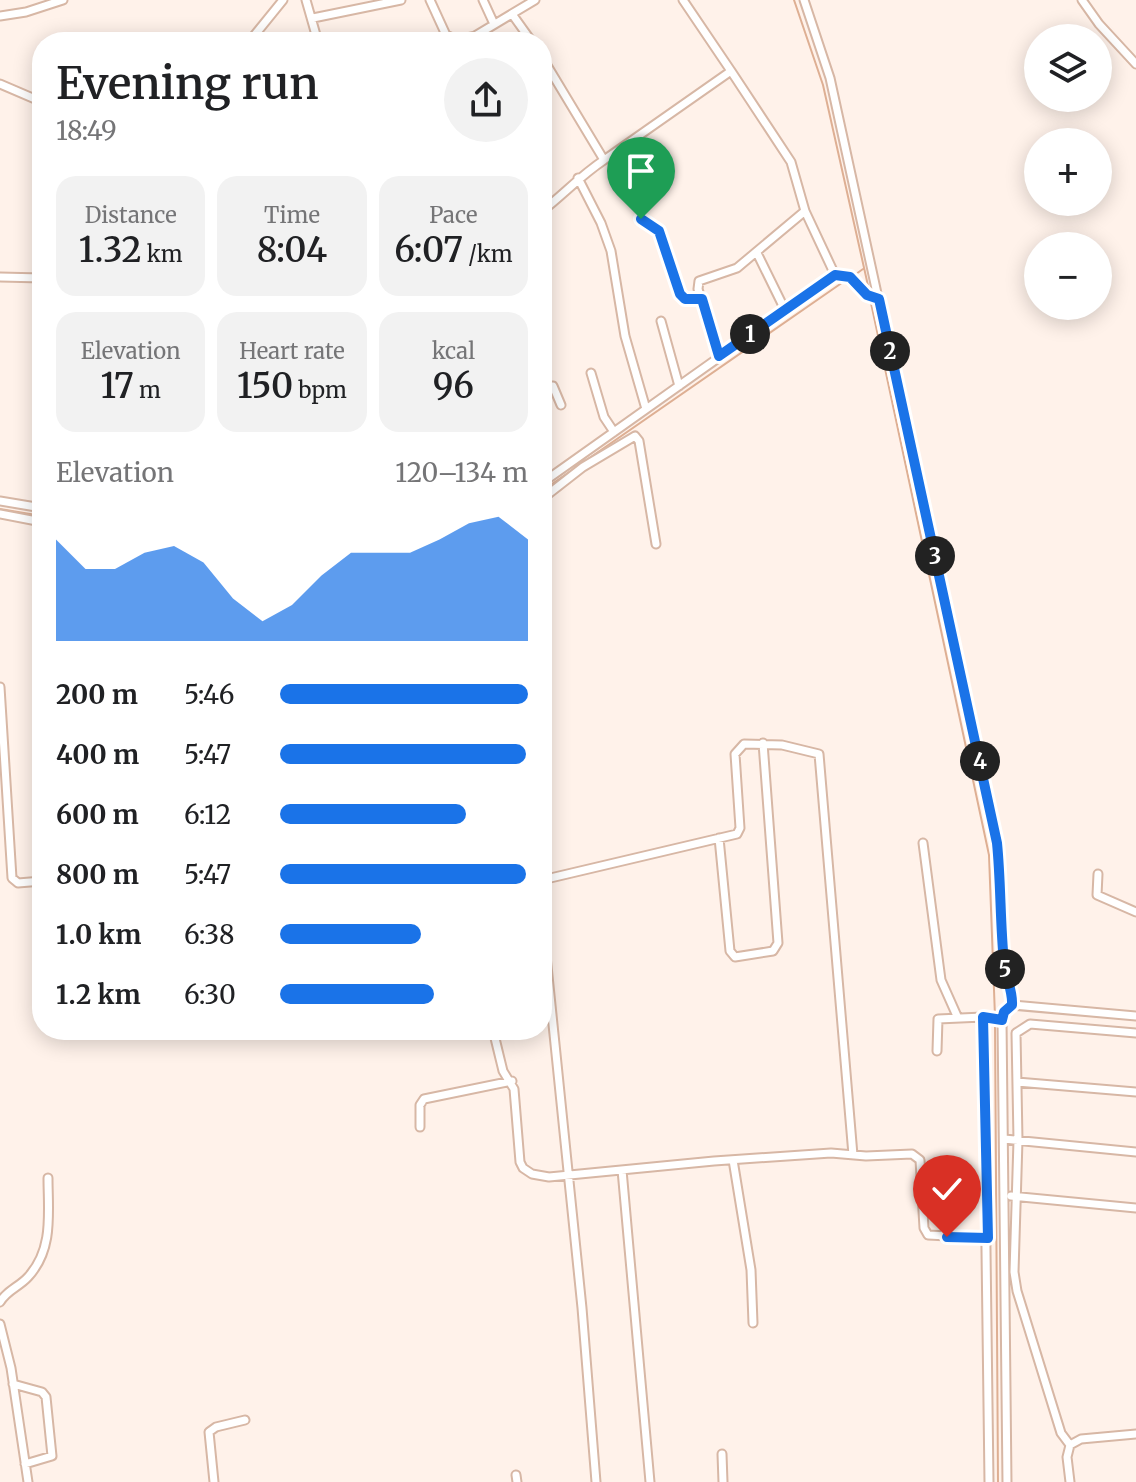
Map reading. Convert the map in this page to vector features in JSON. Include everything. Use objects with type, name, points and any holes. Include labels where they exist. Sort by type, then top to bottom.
[{"type":"street","points":[[0,16],[26,12],[62,0]]},
{"type":"street","points":[[259,32],[283,0]]},
{"type":"street","points":[[306,0],[316,32]]},
{"type":"street","points":[[313,18],[401,0]]},
{"type":"street","points":[[430,0],[446,32]]},
{"type":"street","points":[[483,0],[494,24]]},
{"type":"street","points":[[482,32],[535,0]]},
{"type":"street","points":[[683,0],[791,162],[805,211],[835,275]]},
{"type":"street","points":[[804,0],[830,78],[997,843],[1004,964],[1006,978],[1013,990],[1012,1005],[993,1018],[957,1016],[936,1020],[937,1051]]},
{"type":"street","points":[[1082,0],[1099,24],[1136,64]]},
{"type":"street","points":[[512,14],[525,32]]},
{"type":"street","points":[[552,204],[578,178],[731,71]]},
{"type":"street","points":[[552,74],[604,160]]},
{"type":"street","points":[[0,84],[32,98]]},
{"type":"street","points":[[578,178],[601,223],[611,251],[625,336],[646,409]]},
{"type":"street","points":[[719,356],[697,285],[699,281],[733,270],[805,211]]},
{"type":"street","points":[[641,219],[659,231],[680,294],[685,299],[702,299]]},
{"type":"street","points":[[757,253],[785,310]]},
{"type":"street","points":[[552,476],[835,275],[850,277],[867,295],[879,299]]},
{"type":"street","points":[[0,277],[32,278]]},
{"type":"street","points":[[661,321],[679,386]]},
{"type":"street","points":[[591,373],[604,417],[614,432]]},
{"type":"street","points":[[552,386],[561,405]]},
{"type":"street","points":[[552,491],[583,467],[635,436],[639,441],[656,544]]},
{"type":"street","points":[[0,501],[32,506]]},
{"type":"street","points":[[0,514],[32,520]]},
{"type":"street","points":[[0,687],[12,878],[18,883],[32,882]]},
{"type":"street","points":[[719,838],[731,954],[735,957],[773,951],[778,943],[763,743]]},
{"type":"street","points":[[552,878],[733,837],[740,828],[736,752],[744,744],[763,743],[816,752],[820,757],[853,1155]]},
{"type":"street","points":[[923,843],[941,980],[957,1016]]},
{"type":"street","points":[[1098,874],[1097,895],[1136,912]]},
{"type":"street","points":[[1012,1005],[1136,1016]]},
{"type":"street","points":[[552,1013],[596,1482]]},
{"type":"street","points":[[993,1018],[1004,1139],[1007,1482]]},
{"type":"street","points":[[989,1482],[988,1238],[993,1018]]},
{"type":"street","points":[[1070,1445],[1061,1433],[1017,1291],[1014,1272],[1018,1140],[1016,1033],[1026,1025],[1136,1033]]},
{"type":"street","points":[[495,1040],[503,1071],[512,1081],[520,1162],[523,1168],[539,1176],[569,1177],[831,1153],[916,1155],[921,1164],[924,1228],[928,1235],[988,1238]]},
{"type":"street","points":[[420,1127],[420,1105],[424,1099],[512,1081]]},
{"type":"street","points":[[1017,1082],[1136,1092]]},
{"type":"street","points":[[1004,1139],[1136,1152]]},
{"type":"street","points":[[733,1160],[751,1270],[753,1323]]},
{"type":"street","points":[[622,1170],[650,1482]]},
{"type":"street","points":[[0,1302],[6,1293],[26,1280],[46,1245],[49,1227],[48,1178]]},
{"type":"street","points":[[1005,1195],[1136,1208]]},
{"type":"street","points":[[0,1324],[28,1482]]},
{"type":"street","points":[[13,1384],[42,1392],[46,1397],[52,1456],[25,1464]]},
{"type":"street","points":[[214,1482],[209,1432],[216,1427],[245,1420]]},
{"type":"street","points":[[1070,1482],[1067,1457],[1070,1445],[1081,1439],[1136,1434]]},
{"type":"street","points":[[722,1454],[723,1482]]},
{"type":"waterway","points":[[794,0],[823,85],[869,290]]},
{"type":"waterway","points":[[856,274],[863,269]]},
{"type":"waterway","points":[[552,484],[846,280]]},
{"type":"waterway","points":[[871,303],[989,855],[995,1017]]},
{"type":"waterway","points":[[0,509],[32,514]]},
{"type":"waterway","points":[[995,1023],[998,1482]]},
{"type":"route","points":[[641,219],[659,231],[682,297],[702,299],[719,356],[835,275],[854,279],[867,295],[879,299],[997,843],[1004,964],[1006,978],[1013,990],[1012,1005],[1004,1012],[1002,1020],[983,1017],[988,1238],[947,1237]]}]
